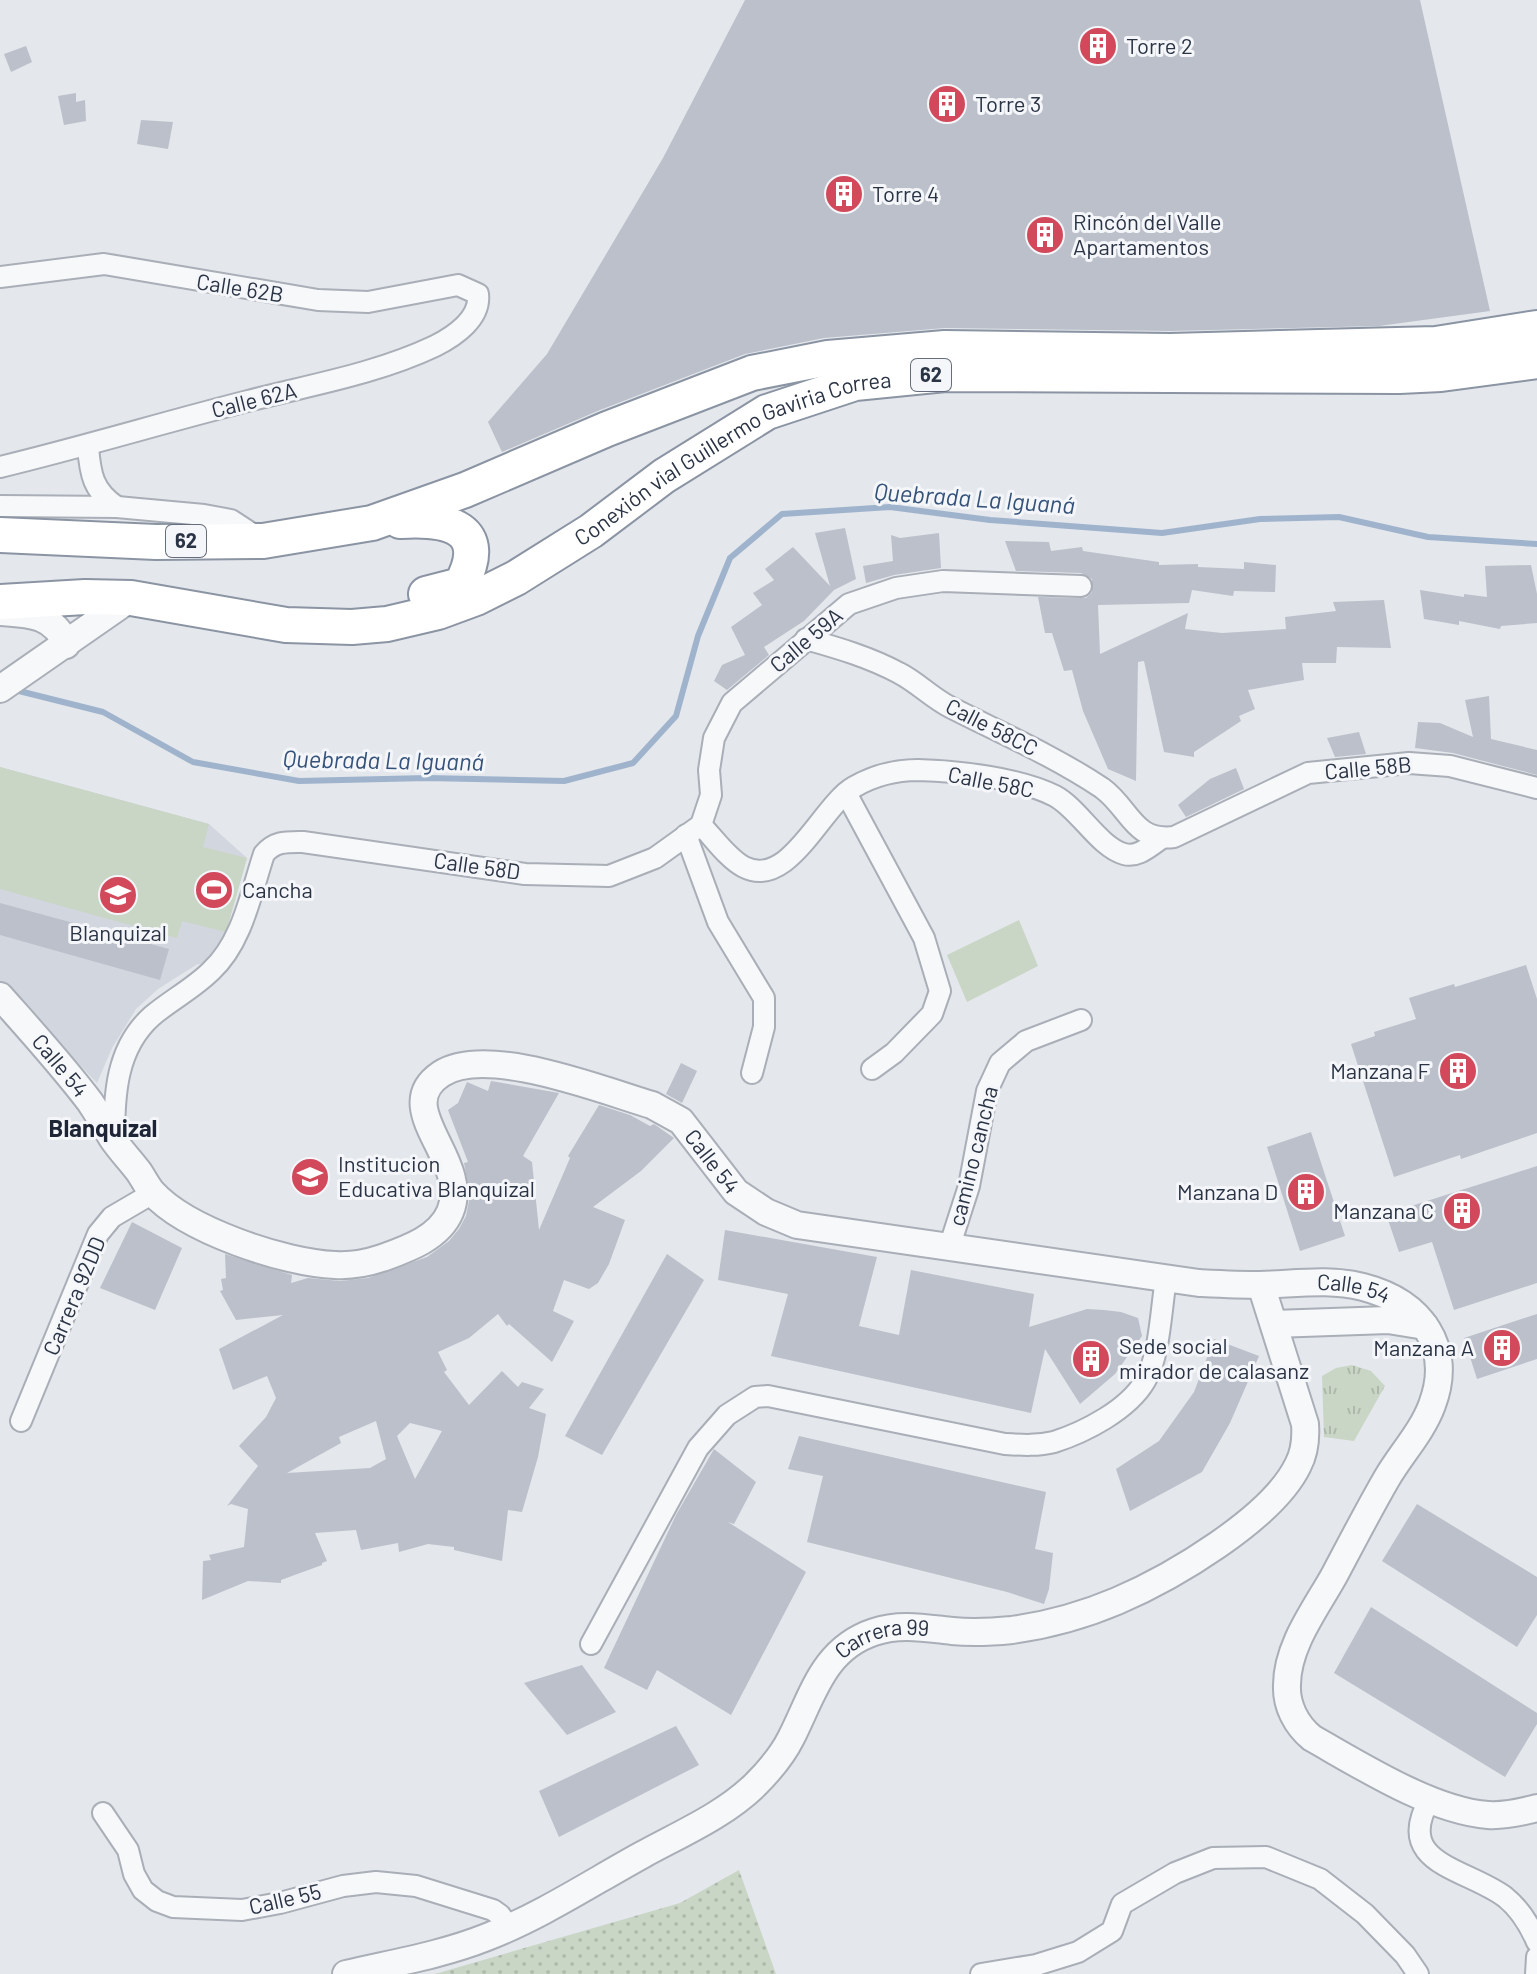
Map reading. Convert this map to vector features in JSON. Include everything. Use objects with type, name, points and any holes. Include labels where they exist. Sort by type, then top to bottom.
[{"type":"highway","name":"Conexión vial Guillermo Gaviria Correa","points":[[0,535],[156,542],[263,541],[372,523],[465,490],[607,429],[752,373],[828,358],[945,348],[1170,351],[1436,344],[1537,328]]},
{"type":"highway","name":"Conexión vial Guillermo Gaviria Correa","points":[[0,602],[69,597],[131,598],[286,625],[352,627],[387,624],[438,612],[516,578],[591,531],[664,476],[767,412],[855,383],[945,374],[1399,376],[1441,374],[1537,361]]},
{"type":"highway","points":[[372,523],[423,520],[450,523],[463,532],[471,549],[471,566],[461,585],[416,597],[387,624]]},
{"type":"street","name":"Calle 62B","points":[[0,277],[104,264],[318,300],[368,302],[458,285],[478,294]]},
{"type":"street","name":"Calle 62A","points":[[0,467],[392,363],[438,345],[472,320],[479,304],[478,294]]},
{"type":"street","points":[[57,506],[75,493],[88,446]]},
{"type":"street","points":[[88,446],[94,486],[103,498],[117,507]]},
{"type":"street","points":[[0,506],[117,507],[170,511],[231,520],[263,541]]},
{"type":"street","name":"Calle 59A","points":[[693,830],[711,795],[709,770],[714,738],[732,703],[849,604],[896,588],[943,581],[1081,586]]},
{"type":"street","points":[[0,689],[131,598]]},
{"type":"street","points":[[0,612],[27,614],[51,622],[61,631],[66,645]]},
{"type":"street","name":"Calle 58CC","points":[[806,639],[853,652],[900,673],[946,705],[1023,742],[1105,790],[1144,834],[1162,838]]},
{"type":"street","name":"Calle 58B","points":[[1162,838],[1174,837],[1308,773],[1409,763],[1450,766],[1537,788]]},
{"type":"street","name":"Calle 58C","points":[[693,830],[742,866],[767,871],[785,862],[830,808],[852,787],[887,773],[917,770],[1010,781],[1055,796],[1115,851],[1128,855],[1138,854],[1162,838]]},
{"type":"street","points":[[846,793],[924,938],[940,991],[932,1014],[894,1053],[872,1069]]},
{"type":"street","points":[[693,830],[718,922],[764,998],[764,1027],[752,1073]]},
{"type":"street","name":"Calle 58D","points":[[264,854],[271,846],[281,842],[303,842],[525,874],[609,876],[655,858],[693,830]]},
{"type":"street","name":"Calle 54","points":[[114,1140],[114,1089],[127,1048],[150,1017],[212,971],[229,948],[243,918],[264,854]]},
{"type":"street","name":"Calle 54","points":[[0,996],[65,1070],[153,1193],[188,1220],[209,1231],[302,1261],[338,1266],[373,1261],[431,1236],[443,1225],[455,1195],[455,1180],[424,1114],[427,1091],[433,1080],[453,1068],[499,1065],[535,1070],[667,1112],[681,1121],[736,1192],[753,1205],[797,1225],[1199,1283],[1261,1285],[1329,1281],[1382,1293],[1412,1311],[1425,1326],[1441,1363],[1440,1380],[1431,1408],[1388,1475],[1300,1638],[1291,1659],[1287,1695],[1295,1719],[1312,1738],[1430,1799],[1465,1812],[1492,1816],[1537,1808]]},
{"type":"street","name":"camino cancha","points":[[949,1248],[969,1186],[987,1091],[1000,1063],[1026,1041],[1081,1020]]},
{"type":"street","name":"Carrera 92DD","points":[[21,1421],[98,1234],[112,1217],[153,1193]]},
{"type":"street","points":[[591,1644],[698,1448],[727,1415],[743,1403],[755,1397],[768,1396],[1005,1444],[1031,1446],[1054,1441],[1106,1417],[1131,1398],[1145,1381],[1152,1363],[1166,1279]]},
{"type":"street","name":"Carrera 99","points":[[346,1974],[461,1946],[509,1927],[715,1816],[743,1795],[779,1758],[820,1675],[857,1639],[896,1627],[990,1632],[1070,1618],[1117,1601],[1167,1576],[1236,1530],[1285,1485],[1304,1452],[1305,1424],[1261,1285]]},
{"type":"street","name":"Calle 54","points":[[1274,1324],[1388,1320],[1425,1326]]},
{"type":"street","points":[[1430,1799],[1419,1818],[1418,1835],[1425,1852],[1508,1899],[1529,1923],[1537,1942]]},
{"type":"street","name":"Calle 55","points":[[103,1813],[128,1850],[134,1874],[143,1890],[157,1901],[173,1907],[242,1910],[343,1886],[393,1883],[438,1892],[493,1910],[509,1927]]},
{"type":"street","points":[[981,1974],[1036,1965],[1078,1952],[1112,1931],[1122,1904],[1175,1873],[1213,1858],[1266,1857],[1320,1879],[1365,1914],[1405,1955],[1418,1974]]},
{"type":"street","points":[[1536,1974],[1537,1957]]},
{"type":"shaded area","name":"Blanquizal","points":[[0,767],[209,824],[247,858],[215,960],[196,965],[158,989],[136,1009],[112,1048],[97,1083],[0,981]]},
{"type":"green space","points":[[0,767],[209,824],[203,847],[247,858],[226,932],[182,921],[177,938],[0,889]]},
{"type":"green space","points":[[1019,920],[1038,966],[967,1002],[947,955]]},
{"type":"green space","points":[[1352,1365],[1371,1371],[1385,1386],[1354,1441],[1324,1437],[1322,1376],[1336,1368]]},
{"type":"green space","points":[[739,1870],[776,1974],[435,1974],[680,1903]]},
{"type":"building","name":"Rincón del Valle Apartamentos","points":[[745,0],[1420,0],[1490,311],[1379,326],[1170,331],[945,328],[824,338],[745,354],[502,452],[488,422],[547,354],[663,158]]},
{"type":"building","points":[[26,46],[32,62],[11,72],[4,54]]},
{"type":"building","points":[[76,93],[76,102],[85,100],[86,121],[64,125],[58,96]]},
{"type":"building","points":[[141,120],[173,122],[168,149],[137,144]]},
{"type":"building","points":[[845,528],[856,579],[834,590],[804,621],[764,647],[769,655],[727,690],[714,681],[722,665],[745,655],[731,627],[762,605],[753,593],[774,580],[765,569],[793,547],[830,586],[815,533]]},
{"type":"building","points":[[939,533],[941,568],[866,583],[863,566],[893,561],[891,535],[900,538]]},
{"type":"building","points":[[1005,541],[1049,542],[1051,551],[1082,547],[1083,551],[1159,562],[1159,565],[1198,564],[1198,567],[1244,569],[1244,562],[1276,565],[1275,592],[1234,591],[1233,596],[1192,590],[1189,603],[1098,605],[1100,654],[1188,613],[1185,629],[1222,633],[1286,629],[1285,617],[1336,611],[1333,602],[1384,600],[1391,648],[1337,647],[1336,663],[1302,663],[1304,680],[1248,690],[1255,709],[1239,716],[1241,721],[1194,752],[1194,757],[1164,752],[1144,661],[1138,662],[1136,781],[1108,769],[1083,711],[1072,670],[1064,671],[1052,633],[1045,633],[1038,597],[1086,598],[1092,592],[1092,579],[1081,573],[1016,571]]},
{"type":"building","points":[[1531,565],[1537,594],[1537,623],[1501,626],[1500,629],[1459,621],[1459,625],[1424,619],[1420,590],[1487,597],[1485,566]]},
{"type":"building","points":[[1489,696],[1491,739],[1537,750],[1537,775],[1453,753],[1415,748],[1418,722],[1440,723],[1473,737],[1465,700]]},
{"type":"building","points":[[1359,732],[1366,754],[1335,757],[1327,738]]},
{"type":"building","points":[[1236,768],[1244,789],[1186,817],[1178,805],[1210,779]]},
{"type":"building","points":[[0,903],[169,949],[160,980],[0,935]]},
{"type":"building","points":[[1526,965],[1537,999],[1537,1133],[1461,1159],[1460,1155],[1394,1177],[1351,1044],[1375,1036],[1374,1032],[1416,1019],[1409,998]]},
{"type":"building","points":[[681,1063],[697,1071],[682,1103],[666,1094]]},
{"type":"building","points":[[491,1081],[559,1093],[523,1156],[532,1162],[539,1230],[570,1158],[568,1156],[599,1105],[630,1115],[650,1126],[654,1124],[674,1138],[641,1171],[593,1207],[625,1220],[609,1264],[598,1283],[589,1289],[564,1280],[553,1311],[574,1321],[552,1362],[509,1324],[507,1326],[498,1314],[469,1338],[438,1352],[447,1370],[444,1372],[469,1405],[502,1371],[518,1387],[522,1382],[544,1389],[529,1408],[546,1414],[538,1457],[522,1512],[508,1510],[502,1561],[454,1550],[454,1547],[428,1544],[399,1552],[398,1543],[361,1550],[356,1530],[315,1533],[327,1561],[322,1565],[281,1580],[281,1583],[248,1581],[202,1600],[203,1561],[211,1560],[209,1555],[244,1547],[248,1509],[231,1504],[227,1506],[258,1466],[239,1446],[266,1417],[276,1398],[267,1376],[233,1390],[219,1349],[283,1315],[236,1320],[220,1291],[223,1290],[221,1279],[226,1278],[225,1254],[292,1275],[291,1283],[308,1278],[340,1281],[368,1278],[427,1257],[449,1241],[459,1229],[466,1216],[470,1196],[464,1163],[468,1162],[448,1110],[458,1103],[467,1082],[488,1091]],"holes":[[[376,1421],[386,1459],[370,1468],[287,1473],[341,1443],[339,1437]],[[410,1423],[442,1431],[415,1479],[397,1436]]]},
{"type":"building","name":"Manzana D","points":[[1311,1132],[1345,1236],[1300,1251],[1267,1147]]},
{"type":"building","points":[[1537,1166],[1537,1283],[1454,1310],[1432,1242],[1399,1252],[1386,1214]]},
{"type":"building","points":[[132,1222],[182,1248],[155,1310],[100,1288]]},
{"type":"building","points":[[725,1230],[877,1257],[859,1326],[899,1335],[911,1270],[1034,1294],[1029,1327],[1087,1309],[1104,1310],[1138,1318],[1142,1336],[1115,1374],[1080,1404],[1045,1349],[1031,1413],[771,1356],[788,1294],[718,1280]]},
{"type":"building","points":[[667,1254],[704,1280],[602,1455],[565,1436]]},
{"type":"building","name":"Manzana A","points":[[1537,1314],[1537,1359],[1477,1379],[1464,1338]]},
{"type":"building","points":[[1214,1339],[1259,1356],[1230,1423],[1202,1472],[1130,1511],[1116,1469],[1159,1441],[1194,1392]]},
{"type":"building","points":[[799,1436],[1046,1492],[1035,1549],[1053,1553],[1044,1604],[807,1542],[823,1476],[788,1469]]},
{"type":"building","points":[[714,1449],[756,1482],[734,1524],[728,1522],[806,1572],[731,1715],[657,1670],[647,1690],[604,1668],[676,1515]]},
{"type":"building","points":[[1417,1504],[1537,1577],[1537,1615],[1517,1647],[1382,1561]]},
{"type":"building","points":[[1371,1607],[1537,1713],[1537,1724],[1505,1777],[1334,1673]]},
{"type":"building","points":[[582,1665],[616,1712],[567,1735],[524,1683]]},
{"type":"building","points":[[676,1726],[699,1765],[559,1837],[539,1791]]},
{"type":"waterway","name":"Quebrada La Iguaná","points":[[15,690],[103,712],[193,762],[299,781],[427,778],[564,781],[633,763],[676,716],[698,636],[730,558],[782,514],[890,507],[990,520],[1162,533],[1260,519],[1339,517],[1428,537],[1537,544]]},
{"type":"place","name":"Torre 2","points":[[1098,46]]},
{"type":"place","name":"Torre 3","points":[[947,104]]},
{"type":"place","name":"Torre 4","points":[[844,194]]},
{"type":"place","name":"Rincón del Valle Apartamentos","points":[[1045,235]]},
{"type":"place","name":"Cancha","points":[[214,890]]},
{"type":"place","name":"Blanquizal","points":[[118,895]]},
{"type":"place","name":"Manzana F","points":[[1458,1071]]},
{"type":"place","name":"Institucion Educativa Blanquizal","points":[[310,1177]]},
{"type":"place","name":"Manzana D","points":[[1306,1192]]},
{"type":"place","name":"Manzana C","points":[[1462,1211]]},
{"type":"place","name":"Manzana A","points":[[1502,1348]]},
{"type":"place","name":"Sede social mirador de calasanz","points":[[1091,1359]]},
{"type":"district","name":"Blanquizal","points":[[103,1129]]}]
